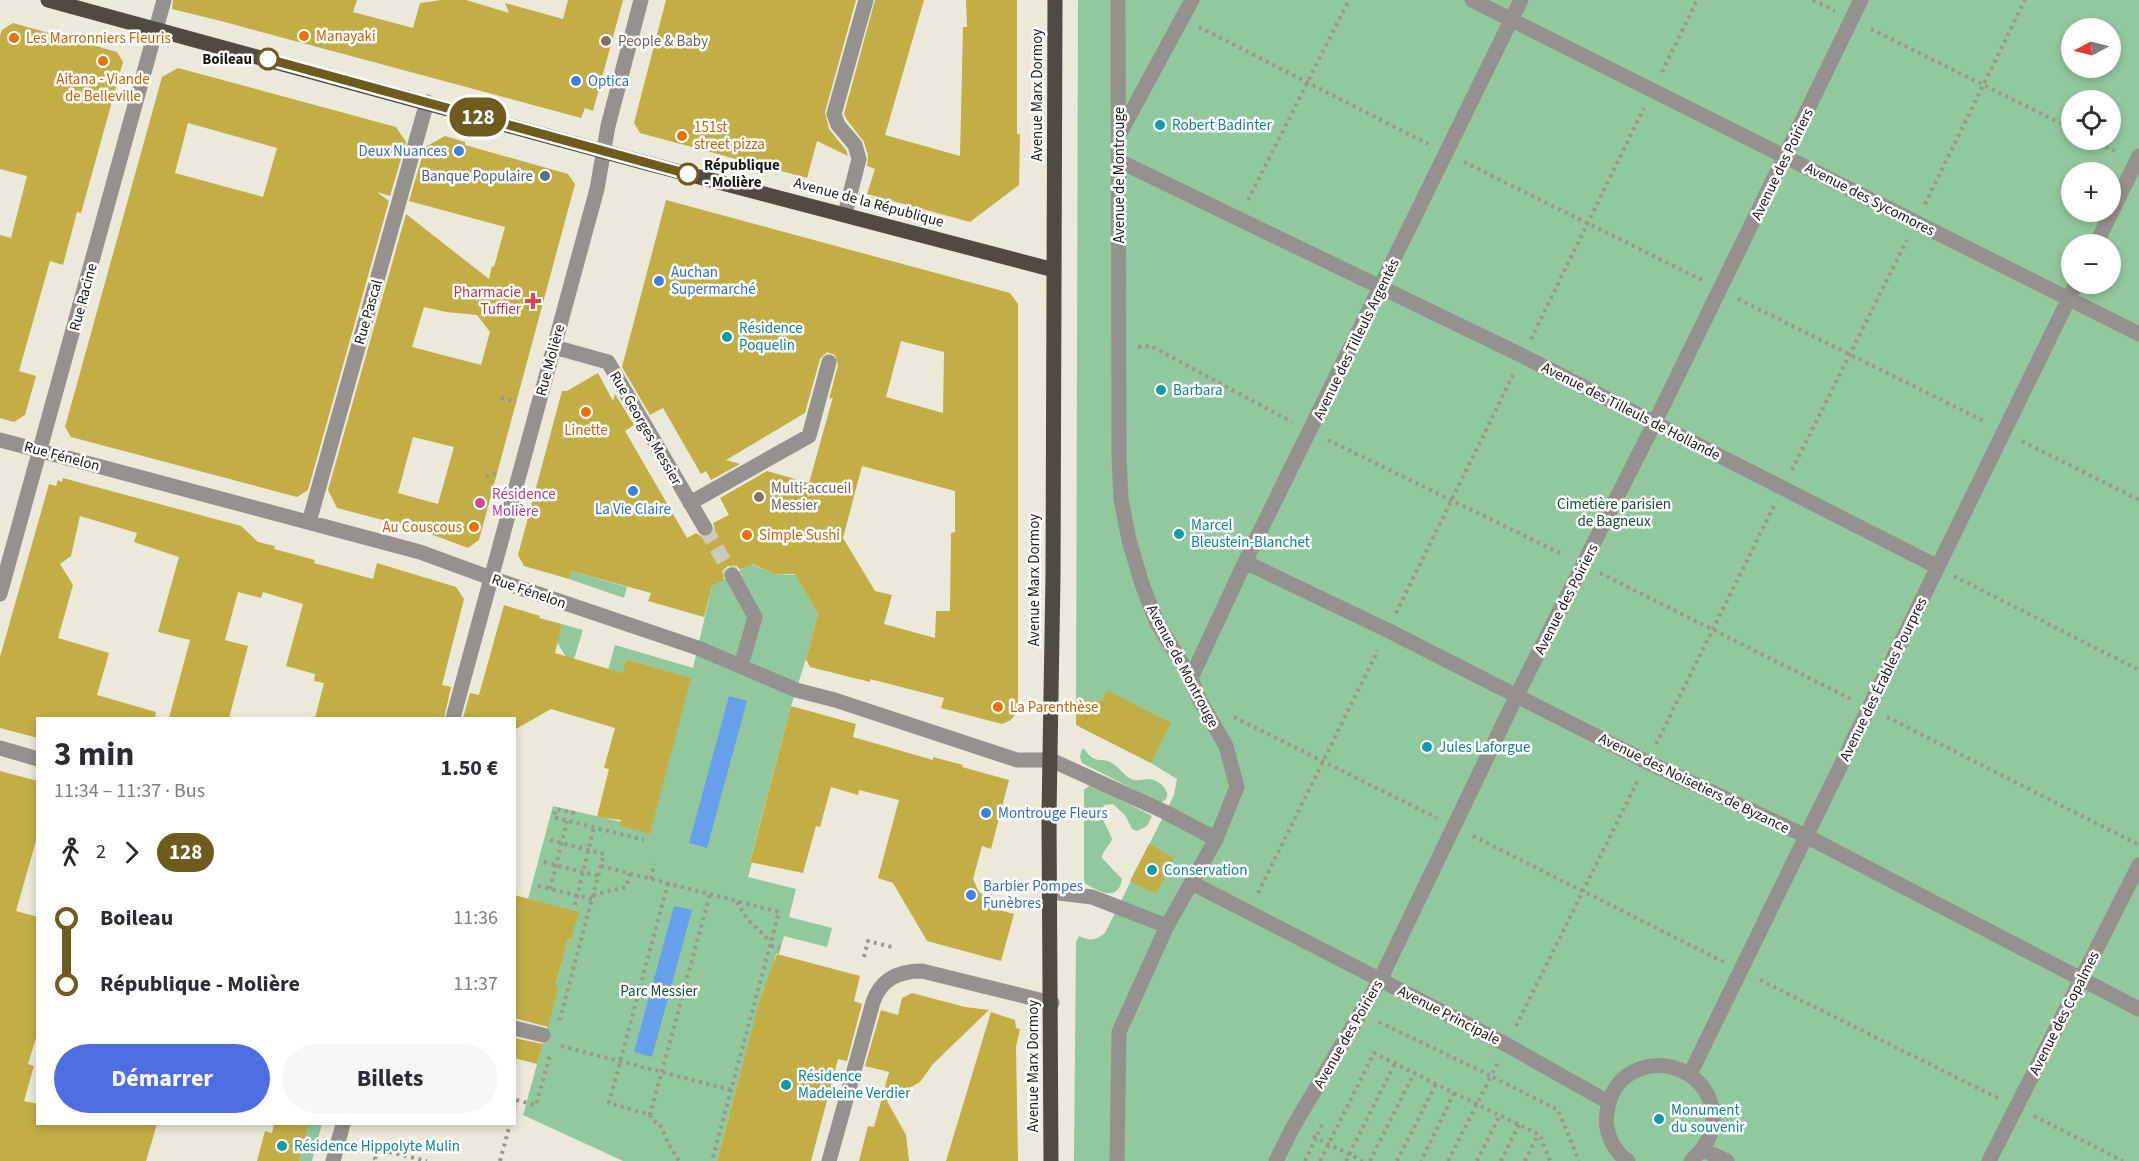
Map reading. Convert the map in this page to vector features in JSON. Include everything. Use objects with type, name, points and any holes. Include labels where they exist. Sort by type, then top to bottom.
[{"type":"main road","name":"Avenue de la République","points":[[48,0],[603,151],[1054,270]]},
{"type":"main road","name":"Avenue Marx Dormoy","points":[[1051,1161],[1052,1003],[1049,815],[1055,0]]},
{"type":"street","name":"Rue Racine","points":[[0,594],[164,0]]},
{"type":"street","name":"Rue Molière","points":[[453,717],[558,348],[597,189],[608,126],[641,0]]},
{"type":"street","points":[[845,214],[859,159],[855,145],[838,126],[834,114],[866,0]]},
{"type":"street","name":"Avenue de Montrouge","points":[[1117,1161],[1119,1032],[1167,926],[1216,839],[1236,787],[1226,746],[1199,699],[1191,678],[1157,623],[1129,540],[1121,499],[1118,0]]},
{"type":"street","points":[[1119,135],[1192,0]]},
{"type":"street","name":"Avenue des Sycomores","points":[[1472,0],[2139,334]]},
{"type":"street","name":"Avenue des Tilleuls Argentés","points":[[1191,678],[1245,562],[1521,0]]},
{"type":"street","name":"Avenue des Poiriers","points":[[1276,1161],[1293,1127],[1380,980],[1517,695],[1655,422],[1861,0]]},
{"type":"street","name":"Rue Pascal","points":[[309,522],[427,102]]},
{"type":"street","points":[[2101,234],[2139,156]]},
{"type":"street","name":"Avenue des Tilleuls de Hollande","points":[[1119,161],[1523,356],[1938,567]]},
{"type":"street","name":"Avenue des Érables Pourpres","points":[[1690,1074],[2071,294]]},
{"type":"street","name":"Rue Georges Messier","points":[[558,348],[608,362],[705,528]]},
{"type":"street","points":[[690,503],[809,436],[829,362]]},
{"type":"street","name":"Rue Fénelon","points":[[0,440],[420,552],[698,648],[796,690],[836,700],[1017,760],[1051,760]]},
{"type":"street","name":"Avenue des Noisetiers de Byzance","points":[[1245,562],[1388,630],[1647,762],[1806,836],[2139,1009]]},
{"type":"street","points":[[732,575],[755,617],[741,666]]},
{"type":"street","points":[[0,748],[36,758]]},
{"type":"street","points":[[1051,760],[1166,812],[1216,839]]},
{"type":"street","name":"Avenue des Copalmes","points":[[1989,1161],[2139,865]]},
{"type":"street","name":"Avenue Principale","points":[[1192,883],[1507,1045],[1608,1102]]},
{"type":"street","points":[[1051,892],[1092,897],[1167,926]]},
{"type":"street","points":[[830,1161],[873,1002],[876,993],[890,978],[900,973],[922,971],[1052,1003]]},
{"type":"street","points":[[516,1028],[551,1037]]},
{"type":"street","points":[[1628,1161],[1614,1147],[1608,1133],[1606,1117],[1608,1102],[1616,1087],[1628,1075],[1642,1067],[1658,1064],[1675,1067],[1690,1074],[1702,1086],[1710,1101],[1713,1117],[1710,1134],[1703,1149],[1691,1161]]},
{"type":"street","points":[[333,1161],[343,1125]]},
{"type":"street","points":[[1703,1149],[1727,1161]]},
{"type":"path","points":[[1238,219],[1349,0]]},
{"type":"path","points":[[1249,913],[1697,0]]},
{"type":"path","points":[[1813,0],[2061,124]]},
{"type":"path","points":[[1448,1161],[2025,0]]},
{"type":"path","points":[[1183,19],[1447,154],[2139,500]]},
{"type":"path","points":[[1119,347],[1151,346],[1310,432],[1583,565],[2139,846]]},
{"type":"path","points":[[501,398],[516,402]]},
{"type":"path","points":[[486,477],[497,473]]},
{"type":"path","points":[[1938,567],[2139,670]]},
{"type":"path","points":[[1199,699],[2123,1161]]},
{"type":"path","points":[[573,811],[573,813],[556,809],[553,817],[644,840]]},
{"type":"path","points":[[550,889],[567,821]]},
{"type":"path","points":[[575,905],[594,827]]},
{"type":"path","points":[[550,840],[604,854],[551,1037],[621,1061],[731,1090]]},
{"type":"path","points":[[544,862],[598,876]]},
{"type":"path","points":[[651,879],[654,864]]},
{"type":"path","points":[[601,866],[779,912],[712,1161]]},
{"type":"path","points":[[538,886],[578,896],[593,897],[626,887],[630,873]]},
{"type":"path","points":[[650,1115],[609,1103],[668,883]]},
{"type":"path","points":[[730,900],[731,892]]},
{"type":"path","points":[[679,1161],[660,1124],[652,1120],[650,1115],[710,894]]},
{"type":"path","points":[[737,901],[747,919],[771,944],[780,948]]},
{"type":"path","points":[[864,957],[868,941],[892,946]]},
{"type":"path","points":[[1374,1019],[1558,1110],[1579,1161]]},
{"type":"path","points":[[1320,1161],[1374,1053],[1538,1134],[1550,1161]]},
{"type":"path","points":[[516,1100],[536,1105],[550,1054]]},
{"type":"path","points":[[1346,1161],[1395,1063]]},
{"type":"path","points":[[1370,1161],[1414,1073]]},
{"type":"path","points":[[1397,1161],[1436,1084]]},
{"type":"path","points":[[1421,1161],[1455,1093]]},
{"type":"path","points":[[1477,1161],[1500,1115]]},
{"type":"path","points":[[1305,1161],[1326,1116]]},
{"type":"path","points":[[1501,1161],[1519,1124]]},
{"type":"path","points":[[500,1161],[510,1125]]},
{"type":"path","points":[[1293,1127],[1363,1161]]},
{"type":"path","points":[[1525,1161],[1538,1134]]},
{"type":"path","points":[[359,1145],[427,1161]]},
{"type":"path","points":[[378,1149],[375,1159],[378,1161]]},
{"type":"green space","name":"Cimetière parisien de Bagneux","points":[[1078,0],[2139,0],[2139,1161],[1074,1161],[1076,942],[1079,936],[1092,939],[1105,933],[1174,795],[1177,779],[1151,763],[1080,727],[1076,720]]},
{"type":"green space","name":"Parc Messier","points":[[752,564],[773,574],[796,575],[818,614],[791,706],[750,861],[752,862],[748,877],[796,889],[789,917],[832,928],[827,947],[784,936],[779,954],[776,954],[768,987],[764,987],[717,1161],[623,1161],[523,1115],[559,985],[556,984],[568,939],[571,940],[578,912],[528,899],[553,806],[639,826],[650,833],[690,678],[626,659],[622,673],[608,670],[615,645],[693,668],[712,586]]},
{"type":"green space","points":[[571,571],[627,587],[624,598],[569,579]]},
{"type":"green space","points":[[562,624],[583,630],[574,659],[566,657],[557,642]]},
{"type":"green space","points":[[1082,749],[1095,759],[1112,763],[1131,779],[1149,779],[1158,782],[1165,789],[1167,797],[1160,803],[1082,763],[1080,757]]},
{"type":"green space","points":[[1089,786],[1094,786],[1152,816],[1147,826],[1137,831],[1132,829],[1125,815],[1113,804],[1104,805],[1102,814],[1112,839],[1102,858],[1122,879],[1120,887],[1112,893],[1106,893],[1084,883],[1084,790]]},
{"type":"green space","points":[[309,1125],[322,1125],[312,1161],[299,1161]]},
{"type":"water","points":[[729,696],[747,701],[707,848],[689,843]]},
{"type":"water","points":[[674,906],[692,910],[652,1057],[634,1052]]},
{"type":"building","points":[[173,0],[357,0],[353,12],[413,28],[420,3],[441,0],[466,0],[509,13],[505,3],[563,19],[568,0],[623,0],[593,111],[585,108],[581,118],[172,9]]},
{"type":"building","points":[[666,0],[856,0],[825,112],[829,129],[846,150],[848,156],[817,141],[807,178],[640,133],[634,123]]},
{"type":"building","points":[[875,0],[924,0],[885,135],[960,156],[963,27],[967,27],[966,0],[1017,0],[1019,185],[970,222],[867,194],[875,169],[867,166],[868,156],[864,142],[844,114]]},
{"type":"building","points":[[13,23],[117,52],[123,62],[81,213],[77,212],[63,265],[50,261],[19,371],[36,376],[25,415],[14,422],[0,418],[0,235],[11,238],[27,176],[0,169],[0,36],[2,30]]},
{"type":"building","points":[[178,68],[396,127],[406,142],[390,196],[377,192],[389,201],[308,490],[297,497],[71,437],[65,427],[162,77]],"holes":[[[188,123],[277,148],[263,197],[175,173]]]},
{"type":"building","points":[[445,136],[465,142],[465,145],[568,174],[575,184],[479,540],[468,548],[417,529],[337,508],[328,490],[406,214],[489,279],[492,266],[494,267],[505,227],[409,201],[425,147]],"holes":[[[424,307],[477,315],[490,332],[481,365],[412,347]],[[413,437],[454,447],[438,504],[398,493]]]},
{"type":"building","points":[[666,200],[1010,293],[1018,304],[1018,711],[1011,720],[1002,724],[941,708],[944,698],[870,679],[870,682],[810,667],[806,659],[818,614],[795,574],[773,574],[753,564],[740,570],[737,566],[728,566],[723,570],[724,580],[712,586],[704,617],[648,601],[651,593],[571,571],[569,579],[524,566],[518,555],[562,391],[567,391],[598,373],[613,401],[615,394],[634,425],[625,431],[687,538],[696,533],[704,538],[710,536],[715,529],[713,523],[729,515],[720,498],[767,471],[809,483],[833,397],[829,399],[838,365],[835,355],[827,352],[820,359],[805,413],[726,460],[740,464],[711,480],[706,471],[701,474],[663,408],[650,415],[622,367]],"holes":[[[901,341],[944,352],[943,413],[886,397]],[[862,466],[955,491],[955,532],[951,533],[950,611],[936,611],[935,638],[884,624],[892,595],[875,591],[843,538]]]},
{"type":"building","points":[[63,478],[241,526],[258,542],[275,546],[274,549],[373,579],[377,563],[456,587],[464,599],[442,685],[451,687],[444,717],[315,717],[324,683],[314,681],[315,674],[286,666],[303,604],[263,592],[261,598],[238,592],[225,640],[248,646],[229,717],[169,717],[190,640],[158,632],[179,557],[134,542],[137,533],[80,516],[71,556],[60,564],[73,585],[58,638],[109,653],[97,695],[156,712],[155,717],[36,717],[36,737],[0,728],[0,657],[49,484],[56,486],[58,480],[62,482]]},
{"type":"building","points":[[504,605],[562,624],[555,653],[622,673],[626,659],[691,678],[650,834],[619,825],[621,820],[597,817],[609,769],[604,768],[615,728],[551,709],[516,729],[516,717],[463,717],[470,693],[479,695]]},
{"type":"building","points":[[1107,690],[1171,723],[1151,763],[1076,725],[1076,700],[1102,701]]},
{"type":"building","points":[[791,706],[856,724],[853,737],[933,760],[933,757],[963,765],[962,767],[1009,780],[991,849],[982,846],[973,879],[979,892],[990,900],[988,907],[1014,914],[1001,961],[927,941],[893,883],[878,878],[899,800],[859,790],[858,795],[831,787],[820,827],[816,826],[803,873],[750,862]]},
{"type":"building","points":[[0,771],[36,780],[36,841],[16,911],[36,916],[36,1038],[28,1064],[34,1066],[24,1101],[36,1104],[36,1125],[157,1125],[146,1161],[0,1161]]},
{"type":"building","name":"Conservation","points":[[1149,844],[1174,858],[1156,894],[1130,881]]},
{"type":"building","points":[[516,896],[579,912],[571,940],[568,939],[548,1027],[516,1019]]},
{"type":"building","name":"Résidence Madeleine Verdier","points":[[777,954],[860,976],[854,1001],[862,1004],[847,1061],[838,1059],[811,1161],[717,1161],[761,996]]},
{"type":"building","points":[[912,993],[965,1007],[989,1010],[933,1064],[920,1082],[887,1101],[906,1135],[909,1161],[859,1161],[868,1126],[874,1127],[889,1072],[865,1066],[881,1010],[898,1015],[902,998]]},
{"type":"building","points":[[991,1012],[1015,1020],[1016,1028],[1020,1029],[1016,1047],[1018,1161],[946,1161]]},
{"type":"building","points":[[516,1038],[543,1044],[537,1064],[516,1059]]},
{"type":"building","name":"Résidence Hippolyte Mulin","points":[[274,1125],[309,1125],[299,1161],[257,1161],[265,1131],[272,1133]]},
{"type":"tunnel","points":[[705,528],[732,575]]},
{"type":"bus line","name":"128","points":[[268,59],[688,174]]},
{"type":"place","name":"Manayaki","points":[[304,36]]},
{"type":"place","name":"Les Marronniers Fleuris","points":[[14,38]]},
{"type":"place","name":"People & Baby","points":[[606,41]]},
{"type":"place","name":"Boileau","points":[[268,59]]},
{"type":"place","name":"Aitana - Viande de Belleville","points":[[103,61]]},
{"type":"place","name":"Optica","points":[[576,81]]},
{"type":"place","name":"Robert Badinter","points":[[1160,125]]},
{"type":"place","name":"151st street pizza","points":[[682,136]]},
{"type":"place","name":"Deux Nuances","points":[[459,151]]},
{"type":"place","name":"République - Molière","points":[[688,174]]},
{"type":"place","name":"Banque Populaire","points":[[545,176]]},
{"type":"place","name":"Auchan Supermarché","points":[[659,281]]},
{"type":"place","name":"Pharmacie Tuffier","points":[[533,301]]},
{"type":"place","name":"Résidence Poquelin","points":[[727,337]]},
{"type":"place","name":"Barbara","points":[[1161,390]]},
{"type":"place","name":"Linette","points":[[586,412]]},
{"type":"place","name":"La Vie Claire","points":[[633,491]]},
{"type":"place","name":"Multi-accueil Messier","points":[[759,497]]},
{"type":"place","name":"Résidence Molière","points":[[480,503]]},
{"type":"place","name":"Au Couscous","points":[[474,527]]},
{"type":"place","name":"Marcel Bleustein-Blanchet","points":[[1179,534]]},
{"type":"place","name":"Simple Sushi","points":[[747,535]]},
{"type":"place","name":"La Parenthèse","points":[[998,707]]},
{"type":"place","name":"Jules Laforgue","points":[[1427,747]]},
{"type":"place","name":"Montrouge Fleurs","points":[[986,813]]},
{"type":"place","name":"Conservation","points":[[1152,870]]},
{"type":"place","name":"Barbier Pompes Funèbres","points":[[971,895]]},
{"type":"place","name":"Résidence Madeleine Verdier","points":[[786,1085]]},
{"type":"place","name":"Monument du souvenir","points":[[1659,1119]]},
{"type":"place","name":"Résidence Hippolyte Mulin","points":[[282,1146]]}]
